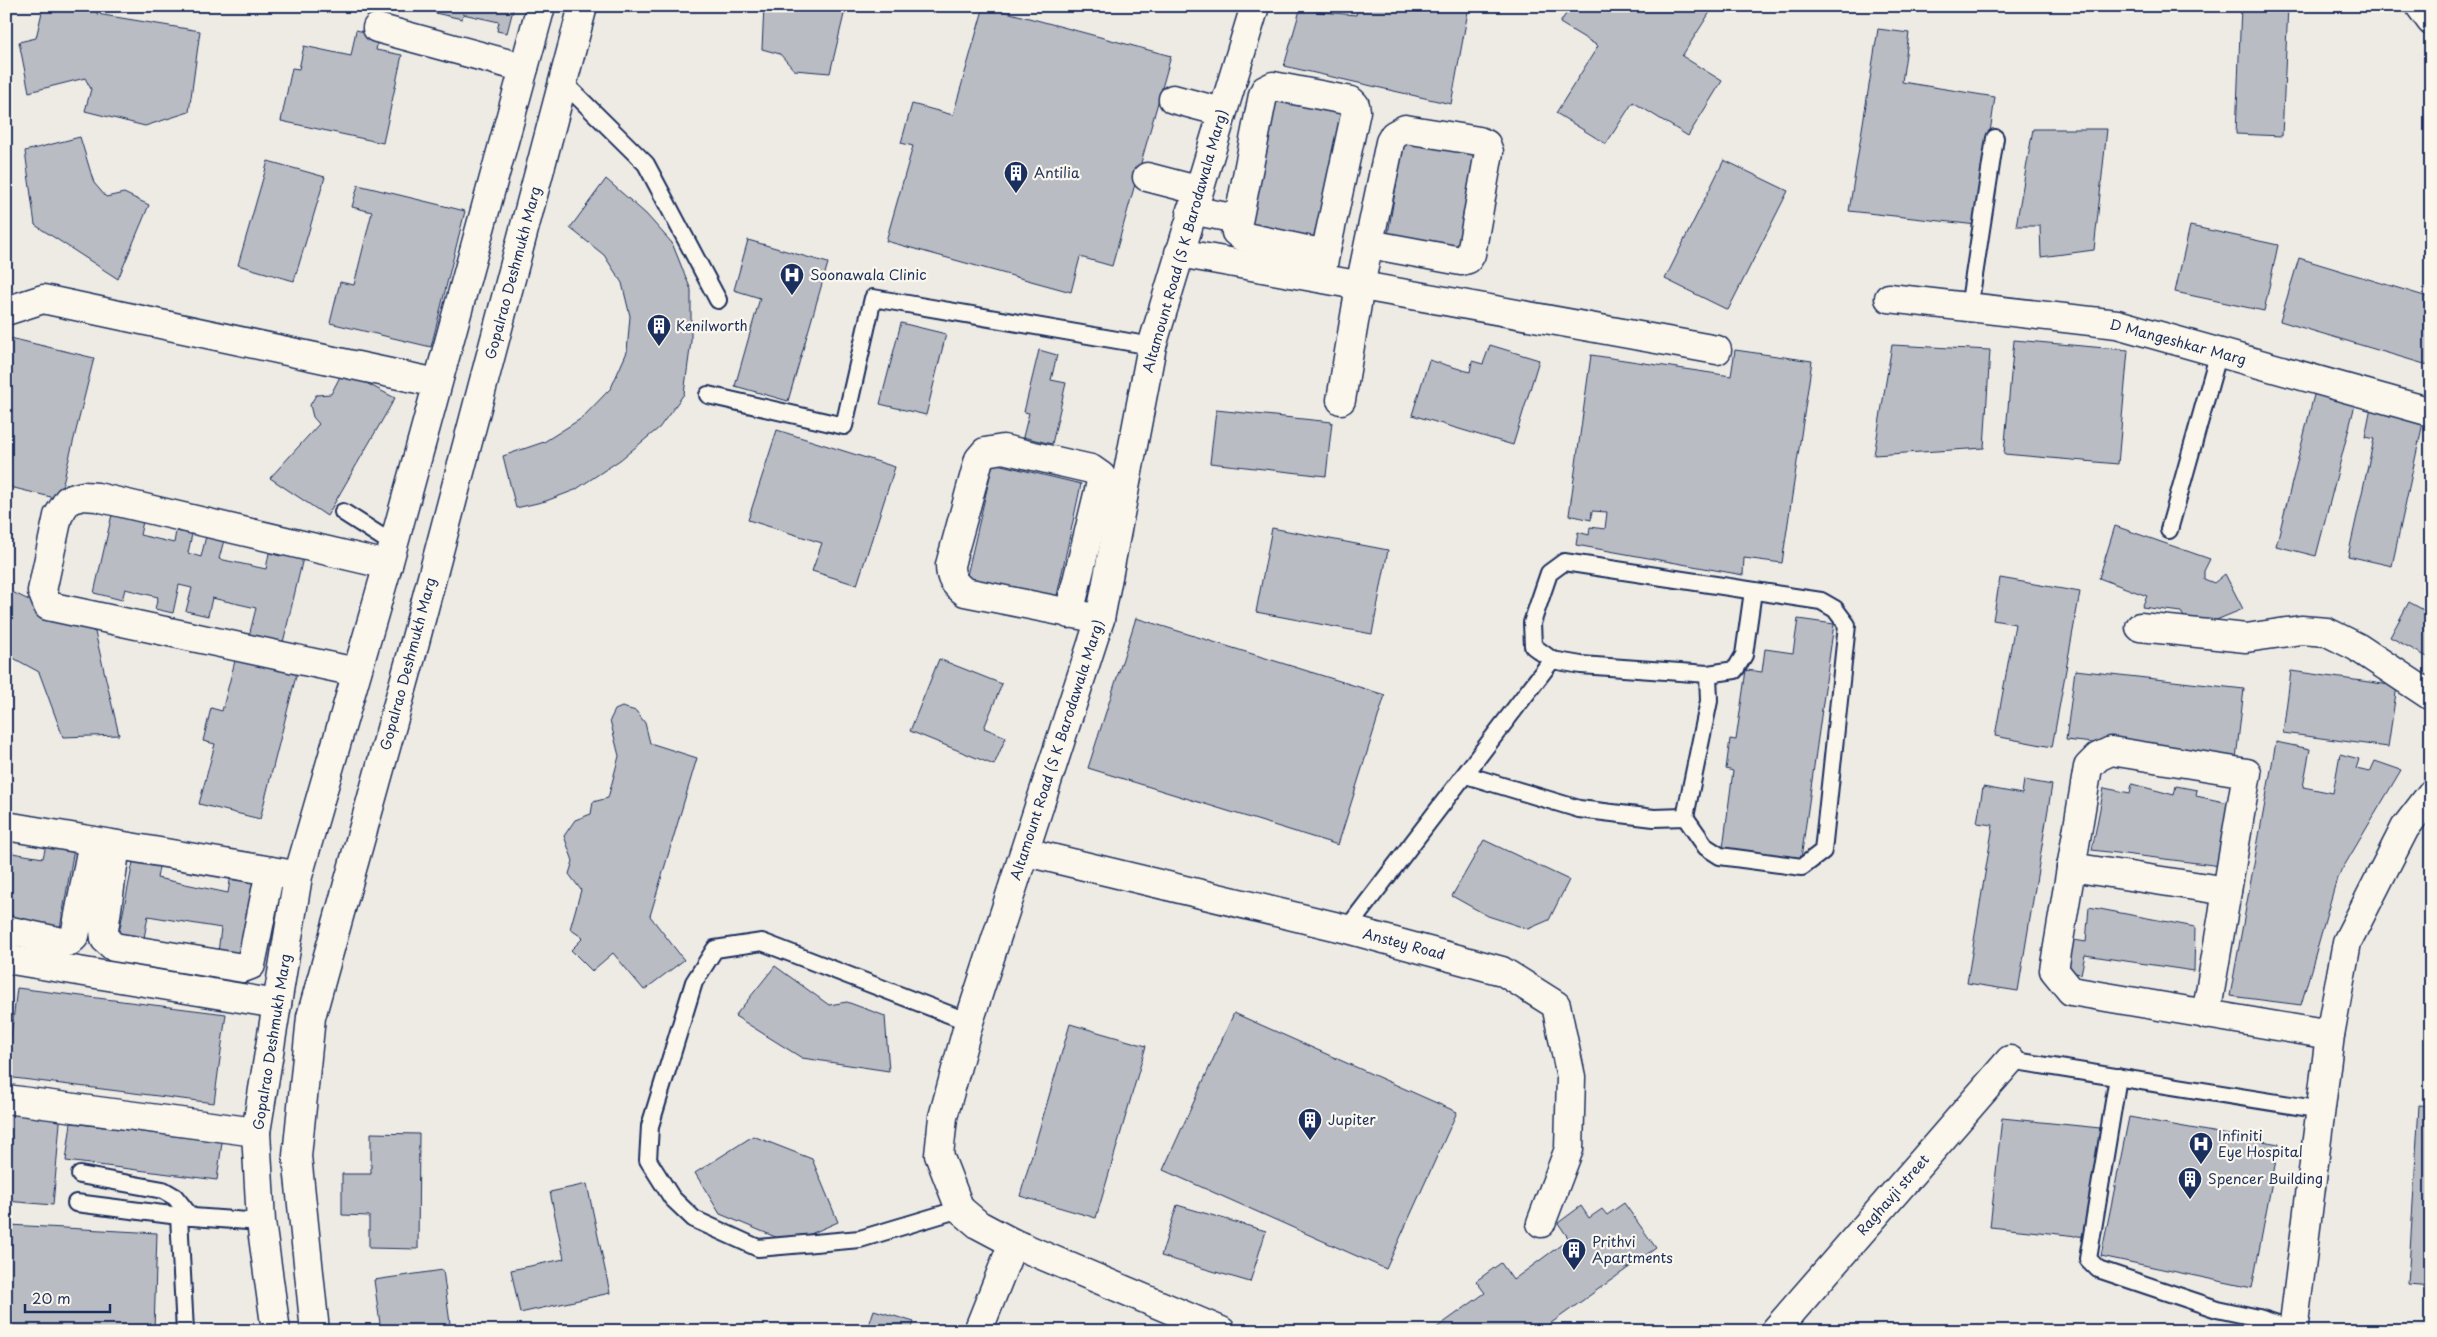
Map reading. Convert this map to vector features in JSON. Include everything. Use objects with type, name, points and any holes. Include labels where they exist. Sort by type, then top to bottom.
[{"type":"street","name":"Gopalrao Deshmukh Marg","points":[[276,1331],[261,1222],[256,1132],[298,876],[390,554],[541,6]]},
{"type":"street","name":"Gopalrao Deshmukh Marg","points":[[314,1331],[297,1156],[311,1018],[411,657],[584,6]]},
{"type":"street","name":"Altamount Road (S K Barodawala Marg)","points":[[1222,1331],[1013,1243],[979,1225],[960,1209],[939,1155],[943,1117],[969,1022],[1026,852],[1100,619],[1109,502],[1194,200],[1255,6]]},
{"type":"street","points":[[2420,6],[2431,21]]},
{"type":"street","points":[[376,28],[524,68]]},
{"type":"street","points":[[1323,266],[1356,111],[1355,105],[1350,101],[1278,86],[1265,90],[1261,102],[1237,219],[1236,232],[1241,236],[1323,266],[1360,286],[1717,350]]},
{"type":"street","points":[[1172,99],[1224,103],[1261,102]]},
{"type":"street","points":[[1341,400],[1360,286],[1369,244],[1394,134],[1404,129],[1486,144],[1489,152],[1471,254],[1468,259],[1461,261],[1369,244]]},
{"type":"street","points":[[1147,177],[1237,219]]},
{"type":"street","points":[[1179,253],[1323,266]]},
{"type":"street","name":"D Mangeshkar Marg","points":[[1889,298],[2117,324],[2431,412]]},
{"type":"street","points":[[6,311],[42,299],[437,383]]},
{"type":"street","points":[[1070,614],[1109,502],[1101,476],[1091,469],[1003,449],[985,452],[979,459],[950,565],[950,575],[955,585],[965,592],[1070,614],[1100,619]]},
{"type":"street","points":[[356,672],[48,606],[42,591],[58,516],[68,500],[83,496],[115,499],[390,554]]},
{"type":"street","points":[[2140,627],[2246,638],[2301,630],[2327,632],[2357,647],[2431,696]]},
{"type":"street","points":[[2206,1015],[2247,772],[2111,752],[2098,757],[2088,767],[2054,970],[2071,991],[2206,1015],[2330,1035]]},
{"type":"street","points":[[2293,1330],[2330,1035],[2347,942],[2405,828],[2431,794]]},
{"type":"street","points":[[6,826],[298,876]]},
{"type":"street","points":[[105,843],[104,930],[105,939],[114,947],[243,968],[251,965],[270,871]]},
{"type":"street","points":[[6,930],[62,942],[70,941],[75,936],[105,843]]},
{"type":"street","name":"Anstey Road","points":[[1026,852],[1347,929],[1502,971],[1556,1004],[1571,1077],[1569,1149],[1541,1222]]},
{"type":"street","points":[[2071,867],[2227,891]]},
{"type":"street","points":[[7,962],[277,1004]]},
{"type":"street","name":"Raghavji street","points":[[1775,1331],[2010,1060]]},
{"type":"street","points":[[6,1099],[256,1132]]},
{"type":"street","points":[[978,1331],[1013,1243]]},
{"type":"lane","points":[[563,82],[646,164],[718,300]]},
{"type":"lane","points":[[1969,308],[1995,138]]},
{"type":"lane","points":[[708,395],[844,426],[873,298],[1152,346]]},
{"type":"lane","points":[[2169,530],[2219,352]]},
{"type":"lane","points":[[343,512],[390,554]]},
{"type":"lane","points":[[1708,674],[1709,700],[1685,817],[1706,847],[1720,856],[1802,867],[1822,851],[1847,624],[1835,609],[1821,601],[1564,562],[1549,573],[1532,623],[1532,646],[1552,660],[1582,665],[1708,674],[1735,670],[1744,655],[1753,591]]},
{"type":"lane","points":[[1347,929],[1552,660]]},
{"type":"lane","points":[[1466,774],[1579,809],[1654,818],[1685,817]]},
{"type":"lane","points":[[960,1209],[860,1239],[758,1248],[694,1220],[672,1198],[648,1160],[650,1126],[694,982],[715,950],[762,942],[969,1022]]},
{"type":"lane","points":[[2010,1060],[2322,1110]]},
{"type":"lane","points":[[2118,1077],[2088,1259],[2098,1269],[2217,1309],[2259,1318],[2293,1330]]},
{"type":"lane","points":[[80,1175],[163,1190],[175,1196],[185,1217],[185,1331]]},
{"type":"lane","points":[[76,1203],[185,1217],[261,1222]]},
{"type":"building","points":[[39,6],[96,6],[97,14],[200,31],[189,112],[145,126],[85,111],[91,89],[85,78],[29,92],[19,42],[36,38],[42,12]]},
{"type":"building","points":[[437,6],[514,6],[507,33],[497,31],[499,22],[463,14],[462,19],[435,13]]},
{"type":"building","points":[[764,6],[846,6],[830,73],[794,70],[780,54],[762,49]]},
{"type":"building","name":"Antilia","points":[[984,6],[1171,56],[1112,266],[1080,257],[1071,292],[886,241],[913,146],[901,143],[912,104],[953,115]]},
{"type":"building","points":[[1358,6],[1469,6],[1451,104],[1284,66],[1300,10],[1356,15]]},
{"type":"building","points":[[1571,6],[1714,6],[1682,56],[1722,81],[1688,136],[1633,102],[1606,144],[1556,113],[1598,46],[1560,23]]},
{"type":"building","points":[[2241,6],[2288,6],[2282,136],[2236,134]]},
{"type":"building","points":[[1878,29],[1909,33],[1902,82],[1995,97],[1977,225],[1849,211]]},
{"type":"building","points":[[356,30],[379,35],[376,50],[402,55],[383,143],[281,121],[292,68],[299,69],[304,46],[351,56]]},
{"type":"building","points":[[1274,91],[1351,108],[1320,246],[1243,229]]},
{"type":"building","points":[[2033,129],[2107,129],[2094,250],[2041,257],[2040,226],[2016,226]]},
{"type":"building","points":[[80,137],[94,183],[106,197],[124,193],[149,205],[118,279],[35,225],[25,151]]},
{"type":"building","points":[[1404,138],[1481,150],[1465,252],[1387,240]]},
{"type":"building","points":[[1724,160],[1788,191],[1728,310],[1665,279]]},
{"type":"building","points":[[268,161],[325,177],[294,281],[238,265]]},
{"type":"building","name":"Kenilworth","points":[[606,179],[646,214],[672,243],[691,290],[691,341],[684,394],[659,428],[620,460],[575,490],[546,501],[516,508],[503,456],[544,442],[582,418],[611,388],[627,352],[630,316],[622,283],[604,255],[570,228]]},
{"type":"building","points":[[358,185],[465,211],[431,347],[330,323],[340,282],[354,285],[372,212],[352,207]]},
{"type":"building","points":[[2190,226],[2278,245],[2264,311],[2175,292]]},
{"type":"building","points":[[748,240],[828,263],[788,401],[735,386],[760,298],[734,290]]},
{"type":"building","points":[[2299,258],[2431,298],[2431,366],[2280,321]]},
{"type":"building","points":[[901,323],[946,334],[926,415],[880,404]]},
{"type":"building","points":[[6,337],[94,358],[59,499],[6,486]]},
{"type":"building","points":[[2014,340],[2128,350],[2118,464],[2004,454]]},
{"type":"building","points":[[1490,345],[1539,360],[1513,445],[1412,415],[1429,360],[1470,372],[1472,361],[1483,364]]},
{"type":"building","points":[[1892,345],[1990,350],[1984,448],[1874,455]]},
{"type":"building","points":[[1039,350],[1057,355],[1051,380],[1066,383],[1052,444],[1023,437],[1029,413],[1024,412]]},
{"type":"building","points":[[1735,350],[1812,361],[1782,563],[1744,558],[1743,575],[1576,545],[1578,532],[1589,535],[1590,527],[1605,529],[1607,512],[1592,511],[1591,520],[1569,515],[1591,355],[1731,376]]},
{"type":"building","points":[[343,371],[395,398],[327,516],[270,478],[319,424],[313,417],[310,405],[316,395],[331,394]]},
{"type":"building","points":[[2316,387],[2357,397],[2316,556],[2276,546]]},
{"type":"building","points":[[2371,407],[2424,418],[2392,566],[2348,556],[2374,439],[2365,437]]},
{"type":"building","points":[[1216,410],[1332,422],[1326,476],[1210,463]]},
{"type":"building","points":[[777,430],[895,467],[857,585],[812,571],[822,543],[748,520]]},
{"type":"building","points":[[993,463],[1081,484],[1055,605],[965,584]]},
{"type":"building","points":[[113,510],[144,517],[140,535],[174,543],[176,531],[192,534],[188,553],[201,557],[206,536],[224,540],[219,559],[266,569],[269,553],[280,556],[282,549],[304,554],[281,651],[247,644],[256,608],[212,598],[208,616],[186,611],[192,588],[179,585],[173,613],[155,609],[158,597],[125,589],[122,600],[94,593]]},
{"type":"building","points":[[2115,526],[2210,559],[2204,571],[2204,579],[2214,583],[2225,574],[2243,609],[2192,630],[2181,612],[2142,607],[2147,596],[2099,578]]},
{"type":"building","points":[[1272,528],[1388,550],[1372,634],[1256,612]]},
{"type":"building","points":[[2000,578],[2080,592],[2052,747],[1995,736],[2015,624],[1993,620]]},
{"type":"building","points":[[6,589],[95,632],[119,735],[63,737],[39,672],[6,654]]},
{"type":"building","points":[[2409,602],[2431,614],[2431,659],[2390,637]]},
{"type":"building","points":[[1136,618],[1385,695],[1338,845],[1088,768]]},
{"type":"building","points":[[1798,619],[1834,624],[1801,859],[1723,848],[1733,771],[1726,769],[1730,739],[1736,740],[1746,670],[1762,672],[1765,649],[1793,653]]},
{"type":"building","points":[[236,657],[297,672],[260,819],[199,804],[215,744],[203,741],[211,708],[222,711]]},
{"type":"building","points":[[939,659],[1002,684],[984,728],[1006,737],[994,765],[910,731]]},
{"type":"building","points":[[2075,670],[2244,689],[2236,759],[2066,740]]},
{"type":"building","points":[[2291,671],[2397,686],[2388,747],[2283,733]]},
{"type":"building","points":[[622,707],[636,711],[645,723],[650,743],[697,758],[650,916],[684,960],[644,990],[613,953],[592,971],[571,950],[583,938],[570,929],[581,890],[569,874],[573,861],[564,836],[575,820],[591,814],[593,802],[608,798],[619,756],[610,720],[615,710]]},
{"type":"building","points":[[2276,742],[2310,749],[2303,787],[2333,793],[2340,754],[2359,759],[2356,769],[2370,772],[2375,761],[2401,770],[2337,878],[2301,1005],[2230,996]]},
{"type":"building","points":[[2024,780],[2052,785],[2018,991],[1967,983],[1993,825],[1977,823],[1983,787],[2022,794]]},
{"type":"building","points":[[2132,784],[2174,795],[2176,786],[2197,790],[2196,796],[2229,803],[2221,866],[2092,850],[2104,788],[2130,793]]},
{"type":"building","points":[[1484,840],[1569,880],[1549,920],[1528,929],[1488,916],[1452,896]]},
{"type":"building","points":[[46,845],[74,849],[59,934],[6,924],[6,852],[43,858]]},
{"type":"building","points":[[135,852],[161,857],[157,878],[228,893],[232,869],[257,874],[243,959],[218,953],[221,928],[148,916],[144,938],[119,933]]},
{"type":"building","points":[[2089,907],[2195,927],[2194,971],[2085,955],[2081,974],[2063,971],[2068,939],[2086,942]]},
{"type":"building","points":[[775,966],[829,1005],[847,1002],[885,1016],[889,1071],[802,1058],[735,1016]]},
{"type":"building","points":[[17,988],[226,1014],[214,1103],[6,1077]]},
{"type":"building","name":"Jupiter","points":[[1234,1013],[1457,1112],[1386,1269],[1163,1170]]},
{"type":"building","points":[[1070,1024],[1146,1046],[1096,1218],[1020,1196]]},
{"type":"building","points":[[6,1106],[61,1111],[53,1205],[6,1201]]},
{"type":"building","points":[[2419,1106],[2431,1107],[2431,1286],[2408,1284]]},
{"type":"building","name":"Spencer Building","points":[[2129,1117],[2279,1144],[2252,1288],[2101,1256]]},
{"type":"building","points":[[2002,1118],[2100,1128],[2088,1237],[1990,1227]]},
{"type":"building","points":[[71,1123],[222,1142],[217,1180],[66,1161]]},
{"type":"building","points":[[371,1133],[419,1134],[418,1249],[369,1248],[369,1216],[342,1215],[342,1174],[371,1174]]},
{"type":"building","points":[[753,1136],[812,1159],[838,1222],[790,1243],[720,1214],[695,1173]]},
{"type":"building","points":[[587,1184],[610,1293],[520,1313],[511,1270],[564,1259],[550,1192]]},
{"type":"building","name":"Prithvi Apartments","points":[[1624,1203],[1656,1248],[1540,1331],[1432,1331],[1485,1293],[1476,1281],[1501,1263],[1513,1280],[1569,1239],[1558,1223],[1581,1206],[1589,1218],[1602,1209],[1607,1215]]},
{"type":"building","points":[[1177,1205],[1266,1231],[1250,1282],[1161,1256]]},
{"type":"building","points":[[9,1225],[157,1233],[154,1331],[6,1331]]},
{"type":"building","points":[[443,1270],[451,1331],[381,1331],[374,1280]]},
{"type":"building","points":[[874,1310],[914,1322],[911,1331],[867,1331]]},
{"type":"place","name":"Antilia","points":[[1016,194]]},
{"type":"place","name":"Soonawala Clinic","points":[[792,296]]},
{"type":"place","name":"Kenilworth","points":[[659,347]]},
{"type":"place","name":"Jupiter","points":[[1310,1141]]},
{"type":"place","name":"Infiniti Eye Hospital","points":[[2201,1165]]},
{"type":"place","name":"Spencer Building","points":[[2190,1200]]},
{"type":"place","name":"Prithvi Apartments","points":[[1574,1271]]}]
